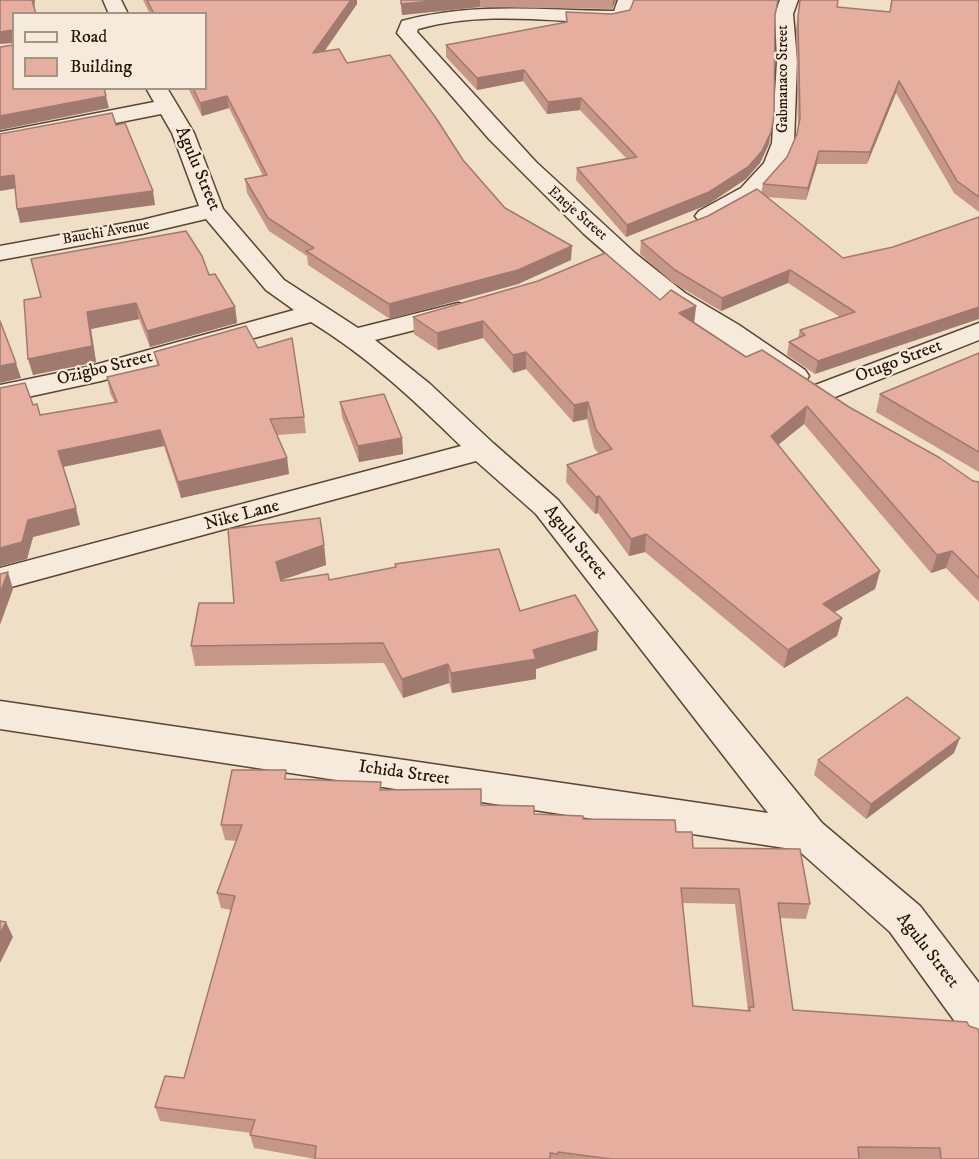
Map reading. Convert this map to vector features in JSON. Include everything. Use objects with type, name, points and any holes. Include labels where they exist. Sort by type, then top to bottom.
[{"type":"street","name":"Eneje Street","points":[[627,0],[622,15],[611,17],[508,13],[427,19],[409,25],[407,33],[469,105],[543,184],[629,247],[663,290],[849,410]]},
{"type":"street","name":"Gabmanaco Street","points":[[687,224],[715,213],[749,193],[775,165],[783,143],[787,61],[784,14],[789,0]]},
{"type":"street","points":[[0,139],[162,97]]},
{"type":"street","name":"Agulu Street","points":[[162,97],[183,133],[212,210],[250,258],[275,285],[314,313],[354,337],[420,390],[482,450],[547,507],[808,835],[905,919],[977,1014]]},
{"type":"street","name":"Bauchi Avenue","points":[[0,254],[142,227],[212,210]]},
{"type":"street","points":[[593,263],[629,247]]},
{"type":"street","points":[[354,337],[414,324],[484,303]]},
{"type":"street","name":"Ozigbo Street","points":[[0,394],[91,375],[314,313]]},
{"type":"street","name":"Otugo Street","points":[[820,393],[979,332]]},
{"type":"street","name":"Nike Lane","points":[[0,579],[482,450]]},
{"type":"street","name":"Ichida Street","points":[[0,715],[808,835]]},
{"type":"building","points":[[0,0],[32,0],[35,12],[12,12],[12,30],[0,32]]},
{"type":"building","points":[[147,0],[351,0],[313,53],[339,49],[347,63],[390,55],[436,118],[463,160],[505,208],[572,246],[518,270],[389,304],[306,251],[314,248],[268,218],[245,179],[267,175],[227,96],[200,103],[194,90],[207,90],[207,12],[153,12]]},
{"type":"building","points":[[401,0],[442,0],[401,4]]},
{"type":"building","points":[[634,0],[778,0],[775,15],[774,116],[771,132],[762,151],[748,167],[709,192],[627,225],[577,168],[637,157],[581,98],[548,102],[524,70],[477,78],[446,45],[567,22],[566,12],[612,14],[630,10]]},
{"type":"building","points":[[800,0],[838,0],[837,7],[890,12],[892,0],[979,0],[979,197],[957,181],[899,81],[870,152],[819,151],[808,188],[763,184],[787,157],[797,134],[800,118],[798,17]]},
{"type":"building","points":[[12,45],[12,90],[104,90],[106,96],[0,116],[0,47]]},
{"type":"building","points":[[112,113],[116,125],[125,123],[153,191],[17,209],[14,175],[0,177],[0,134]]},
{"type":"building","points":[[757,189],[843,258],[893,247],[979,217],[979,307],[818,361],[789,342],[805,335],[800,330],[855,312],[790,270],[722,298],[675,270],[641,241],[708,216]]},
{"type":"building","points":[[186,231],[202,256],[209,275],[215,274],[235,307],[147,331],[136,303],[87,312],[92,346],[28,359],[24,300],[41,297],[31,259]]},
{"type":"building","points":[[605,253],[660,300],[671,290],[696,306],[679,313],[746,357],[762,350],[849,407],[940,458],[973,481],[979,482],[979,578],[952,551],[937,555],[807,406],[771,436],[880,571],[823,604],[842,618],[788,650],[646,534],[631,539],[599,496],[596,497],[567,465],[612,449],[596,430],[588,402],[574,405],[526,352],[513,355],[483,321],[437,333],[413,317],[538,281]]},
{"type":"building","points":[[0,321],[16,363],[0,366]]},
{"type":"building","points":[[246,326],[258,348],[292,338],[304,417],[270,419],[287,458],[178,482],[160,430],[58,451],[76,508],[28,520],[22,542],[0,548],[0,388],[25,383],[33,405],[37,404],[40,415],[117,402],[107,377],[159,365],[154,352]]},
{"type":"building","points":[[979,353],[979,452],[880,394]]},
{"type":"building","points":[[384,394],[402,438],[358,446],[340,402]]},
{"type":"building","points":[[320,518],[324,545],[276,562],[281,581],[328,574],[329,580],[396,567],[395,564],[499,549],[520,611],[575,595],[598,631],[533,650],[536,659],[451,673],[448,664],[402,679],[383,643],[191,646],[199,603],[234,603],[228,529]]},
{"type":"building","points":[[8,572],[0,593],[0,574]]},
{"type":"building","points":[[907,697],[960,738],[871,804],[818,760]]},
{"type":"building","points":[[232,770],[286,770],[285,779],[381,782],[380,790],[481,789],[481,805],[534,806],[534,814],[583,816],[583,819],[675,820],[676,832],[692,832],[693,848],[800,849],[810,904],[778,903],[793,1010],[967,1022],[969,1026],[978,1029],[979,1159],[941,1159],[940,1148],[858,1147],[859,1159],[611,1159],[558,1152],[558,1154],[550,1153],[550,1159],[315,1159],[316,1146],[250,1135],[255,1120],[155,1107],[165,1076],[184,1078],[235,896],[217,893],[242,825],[221,825]],"holes":[[[681,888],[739,889],[754,1007],[749,1007],[750,1011],[693,1006]]]},
{"type":"building","points":[[0,921],[6,922],[0,934]]}]
